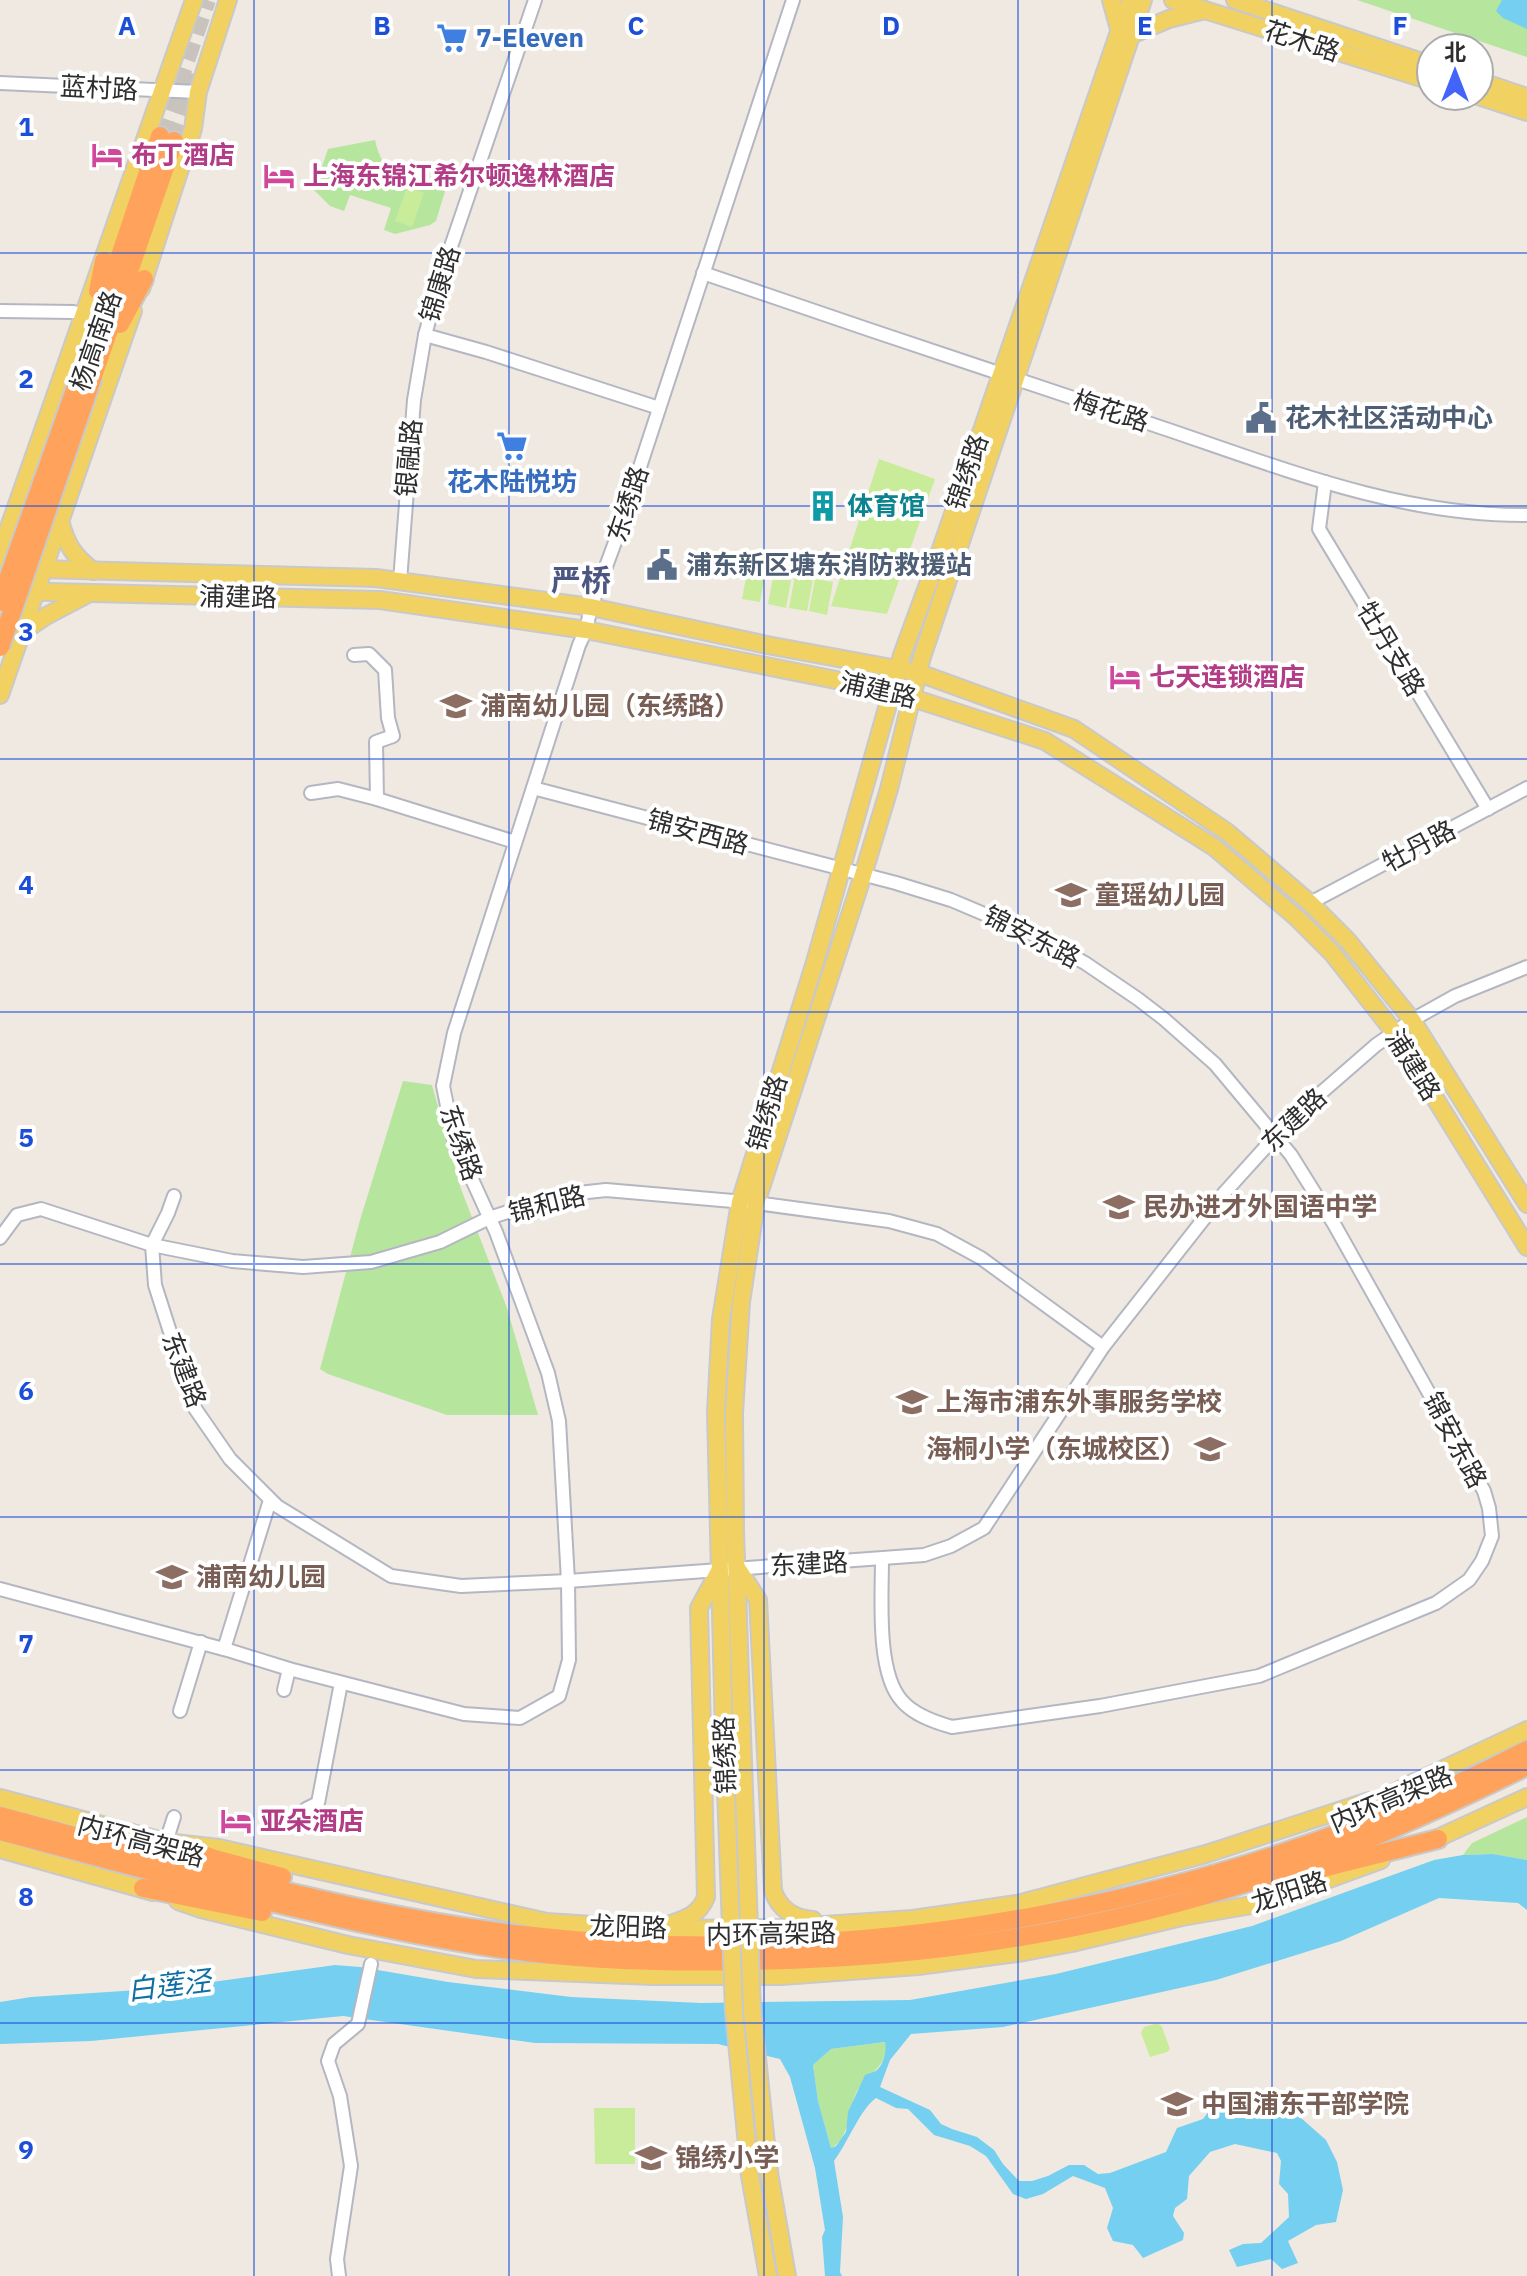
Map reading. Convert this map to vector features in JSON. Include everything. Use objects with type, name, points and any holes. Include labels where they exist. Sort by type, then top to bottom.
[{"type":"highway","name":"杨高南路","points":[[0,647],[87,374],[167,139]]},
{"type":"highway","points":[[87,374],[104,261]]},
{"type":"highway","points":[[87,374],[144,279]]},
{"type":"highway","name":"杨高南路","points":[[0,602],[87,374]]},
{"type":"highway","name":"内环高架路","points":[[0,1816],[159,1857],[339,1917],[485,1938],[563,1955],[653,1961],[742,1962],[843,1958],[1022,1938],[1119,1917],[1265,1877],[1340,1850],[1459,1791],[1527,1750]]},
{"type":"highway","name":"内环高架路","points":[[485,1938],[781,1943],[915,1933],[1066,1910],[1163,1888],[1260,1860],[1527,1766]]},
{"type":"highway","points":[[1066,1910],[1289,1841],[1377,1804],[1415,1783]]},
{"type":"highway","name":"内环高架路","points":[[0,1831],[159,1857]]},
{"type":"highway","points":[[1207,1894],[1438,1839]]},
{"type":"highway","points":[[159,1857],[215,1859],[485,1938]]},
{"type":"highway","points":[[143,1888],[410,1940],[485,1938]]},
{"type":"main road","name":"杨高南路","points":[[0,553],[5,529],[104,261],[194,0]]},
{"type":"main road","name":"杨高南路","points":[[0,695],[144,279],[193,129],[198,92],[228,0]]},
{"type":"main road","points":[[1111,0],[1125,33],[1205,10]]},
{"type":"main road","name":"锦绣路","points":[[1125,33],[1130,0]]},
{"type":"main road","name":"锦绣路","points":[[748,1202],[863,875],[912,696],[1009,377],[1125,33],[1143,0]]},
{"type":"main road","name":"花木路","points":[[1173,0],[1415,76]]},
{"type":"main road","name":"花木路","points":[[1235,0],[1415,60]]},
{"type":"main road","points":[[1495,86],[1527,97]]},
{"type":"main road","points":[[1495,102],[1527,112]]},
{"type":"main road","name":"锦绣路","points":[[768,2276],[750,2176],[734,2011],[724,1734],[734,1398],[748,1202],[897,671],[1009,377]]},
{"type":"main road","points":[[60,521],[67,545],[93,571]]},
{"type":"main road","name":"浦建路","points":[[0,568],[376,578],[591,607],[919,673],[1074,729],[1227,832],[1310,903],[1348,941],[1412,1020],[1527,1204]]},
{"type":"main road","name":"浦建路","points":[[0,591],[380,600],[586,630],[891,691],[1045,741],[1214,847],[1297,918],[1333,954],[1394,1032],[1527,1247]]},
{"type":"main road","points":[[22,632],[89,594]]},
{"type":"main road","points":[[654,1929],[691,1917],[706,1897],[699,1608],[728,1569],[758,1600],[771,1869],[776,1898],[787,1912],[804,1919],[892,1921]]},
{"type":"main road","name":"锦绣路","points":[[728,1569],[742,1734],[752,2010],[762,2120],[787,2276]]},
{"type":"main road","name":"龙阳路","points":[[0,1798],[159,1857],[219,1848],[547,1922],[654,1929],[780,1928],[892,1921],[1017,1904],[1163,1866],[1248,1842],[1415,1783],[1527,1730]]},
{"type":"main road","name":"龙阳路","points":[[0,1849],[275,1928],[476,1969],[653,1976],[782,1976],[875,1971],[1024,1952],[1182,1917],[1263,1903],[1438,1839],[1527,1797]]},
{"type":"street","name":"锦康路","points":[[535,0],[443,270],[425,335],[659,408]]},
{"type":"street","name":"东绣路","points":[[0,1589],[464,1714],[520,1718],[559,1696],[569,1660],[559,1421],[548,1373],[489,1218],[454,1140],[443,1086],[454,1033],[515,842],[793,0]]},
{"type":"street","name":"蓝村路","points":[[0,83],[198,92]]},
{"type":"street","name":"梅花路","points":[[703,273],[1325,482],[1430,507],[1527,515]]},
{"type":"street","points":[[0,311],[74,312]]},
{"type":"street","name":"银融路","points":[[400,581],[412,416],[425,335]]},
{"type":"street","name":"牡丹支路","points":[[1325,482],[1319,529],[1488,809]]},
{"type":"street","points":[[354,655],[369,654],[385,670],[388,718],[393,736],[376,742],[377,799]]},
{"type":"street","name":"锦安西路","points":[[533,788],[863,875]]},
{"type":"street","name":"牡丹路","points":[[1310,903],[1527,788]]},
{"type":"street","points":[[311,793],[338,789],[515,842]]},
{"type":"street","name":"锦安东路","points":[[863,875],[979,910],[1085,963],[1138,999],[1190,1041],[1237,1089],[1291,1155],[1334,1224],[1484,1491],[1492,1536],[1482,1561],[1469,1580],[1436,1603],[1259,1676],[1100,1706],[952,1727],[933,1722],[900,1700],[886,1671],[882,1559]]},
{"type":"street","name":"东建路","points":[[152,1245],[155,1285],[194,1407],[230,1459],[270,1500],[391,1576],[461,1586],[924,1555],[951,1546],[984,1528],[1103,1347],[1274,1135],[1344,1073],[1412,1020],[1455,996],[1527,967]]},
{"type":"street","name":"锦和路","points":[[0,1238],[17,1215],[41,1209],[152,1245],[232,1261],[303,1267],[371,1262],[440,1242],[489,1218],[560,1195],[606,1190],[748,1202],[889,1221],[937,1234],[981,1258],[1103,1347]]},
{"type":"street","points":[[152,1245],[174,1196]]},
{"type":"street","points":[[224,1649],[270,1500]]},
{"type":"street","points":[[180,1711],[201,1642]]},
{"type":"street","points":[[284,1690],[289,1669]]},
{"type":"street","points":[[306,1809],[318,1803],[341,1683]]},
{"type":"street","points":[[159,1857],[174,1817]]},
{"type":"street","points":[[339,2276],[337,2259],[351,2166],[343,2110],[328,2061],[334,2044],[358,2024],[371,1964]]},
{"type":"green space","points":[[1357,0],[1527,0],[1527,57],[1495,46],[1495,32],[1452,32]]},
{"type":"green space","points":[[375,140],[385,165],[400,178],[446,188],[436,221],[395,234],[384,230],[391,208],[350,195],[344,211],[330,206],[314,190],[328,149]]},
{"type":"green space","points":[[407,187],[424,193],[412,227],[395,221]]},
{"type":"green space","points":[[879,459],[935,479],[887,614],[831,606]]},
{"type":"green space","points":[[748,567],[766,570],[760,602],[742,599]]},
{"type":"green space","points":[[774,572],[792,575],[786,608],[768,604]]},
{"type":"green space","points":[[795,575],[813,579],[807,611],[789,608]]},
{"type":"green space","points":[[815,579],[833,582],[827,615],[809,611]]},
{"type":"green space","points":[[403,1081],[432,1085],[461,1189],[507,1308],[538,1415],[447,1415],[320,1369],[360,1220]]},
{"type":"green space","points":[[1527,1817],[1527,1860],[1493,1854],[1463,1855],[1472,1843]]},
{"type":"green space","points":[[1158,2023],[1170,2049],[1150,2057],[1141,2033],[1144,2027]]},
{"type":"green space","points":[[886,2042],[885,2057],[857,2091],[842,2138],[831,2148],[818,2101],[813,2065],[831,2049]]},
{"type":"green space","points":[[594,2108],[635,2108],[635,2164],[595,2164]]},
{"type":"water","points":[[1502,0],[1527,0],[1527,29],[1503,18],[1496,11]]},
{"type":"water","points":[[1493,1854],[1527,1860],[1527,1910],[1518,1903],[1439,1898],[1341,1941],[1216,1980],[1003,2027],[911,2034],[890,2060],[880,2087],[930,2110],[941,2124],[977,2137],[994,2150],[1019,2181],[1048,2176],[1069,2165],[1084,2165],[1098,2174],[1110,2173],[1166,2152],[1177,2128],[1203,2119],[1212,2107],[1228,2101],[1272,2105],[1301,2118],[1326,2140],[1337,2162],[1343,2190],[1336,2222],[1316,2225],[1288,2241],[1298,2263],[1282,2269],[1271,2259],[1237,2267],[1229,2250],[1243,2244],[1261,2243],[1289,2217],[1288,2194],[1279,2184],[1281,2161],[1277,2153],[1235,2144],[1210,2152],[1189,2176],[1187,2199],[1175,2208],[1173,2216],[1184,2233],[1183,2240],[1143,2258],[1133,2245],[1113,2241],[1107,2228],[1113,2208],[1105,2188],[1073,2176],[1043,2194],[1026,2199],[1013,2194],[986,2156],[970,2146],[934,2135],[908,2109],[896,2108],[876,2098],[865,2110],[834,2161],[843,2217],[842,2276],[825,2276],[822,2237],[825,2230],[815,2168],[790,2077],[780,2059],[718,2044],[535,2043],[343,2016],[91,2041],[0,2044],[0,2002],[31,1997],[169,1988],[335,1965],[571,1997],[701,2003],[910,2000],[1056,1974],[1252,1926],[1434,1860]],"holes":[[[885,2042],[881,2064],[876,2071],[865,2075],[848,2112],[846,2132],[831,2148],[818,2101],[813,2065],[831,2049]]]},
{"type":"tunnel","points":[[160,136],[207,0]]},
{"type":"tunnel","points":[[174,141],[197,75]]},
{"type":"place","name":"7-Eleven","points":[[452,38]]},
{"type":"place","name":"布丁酒店","points":[[107,155]]},
{"type":"place","name":"上海东锦江希尔顿逸林酒店","points":[[279,176]]},
{"type":"place","name":"花木社区活动中心","points":[[1261,418]]},
{"type":"place","name":"花木陆悦坊","points":[[512,446]]},
{"type":"place","name":"体育馆","points":[[823,506]]},
{"type":"place","name":"浦东新区塘东消防救援站","points":[[662,565]]},
{"type":"place","name":"七天连锁酒店","points":[[1125,677]]},
{"type":"place","name":"浦南幼儿园（东绣路）","points":[[456,706]]},
{"type":"place","name":"童瑶幼儿园","points":[[1071,895]]},
{"type":"place","name":"民办进才外国语中学","points":[[1119,1207]]},
{"type":"place","name":"上海市浦东外事服务学校","points":[[912,1402]]},
{"type":"place","name":"海桐小学（东城校区）","points":[[1210,1449]]},
{"type":"place","name":"浦南幼儿园","points":[[172,1577]]},
{"type":"place","name":"亚朵酒店","points":[[236,1821]]},
{"type":"place","name":"中国浦东干部学院","points":[[1177,2104]]},
{"type":"place","name":"锦绣小学","points":[[651,2158]]},
{"type":"district","name":"严桥","points":[[581,581]]},
{"type":"water label","name":"白莲泾","points":[[169,1985]]}]
